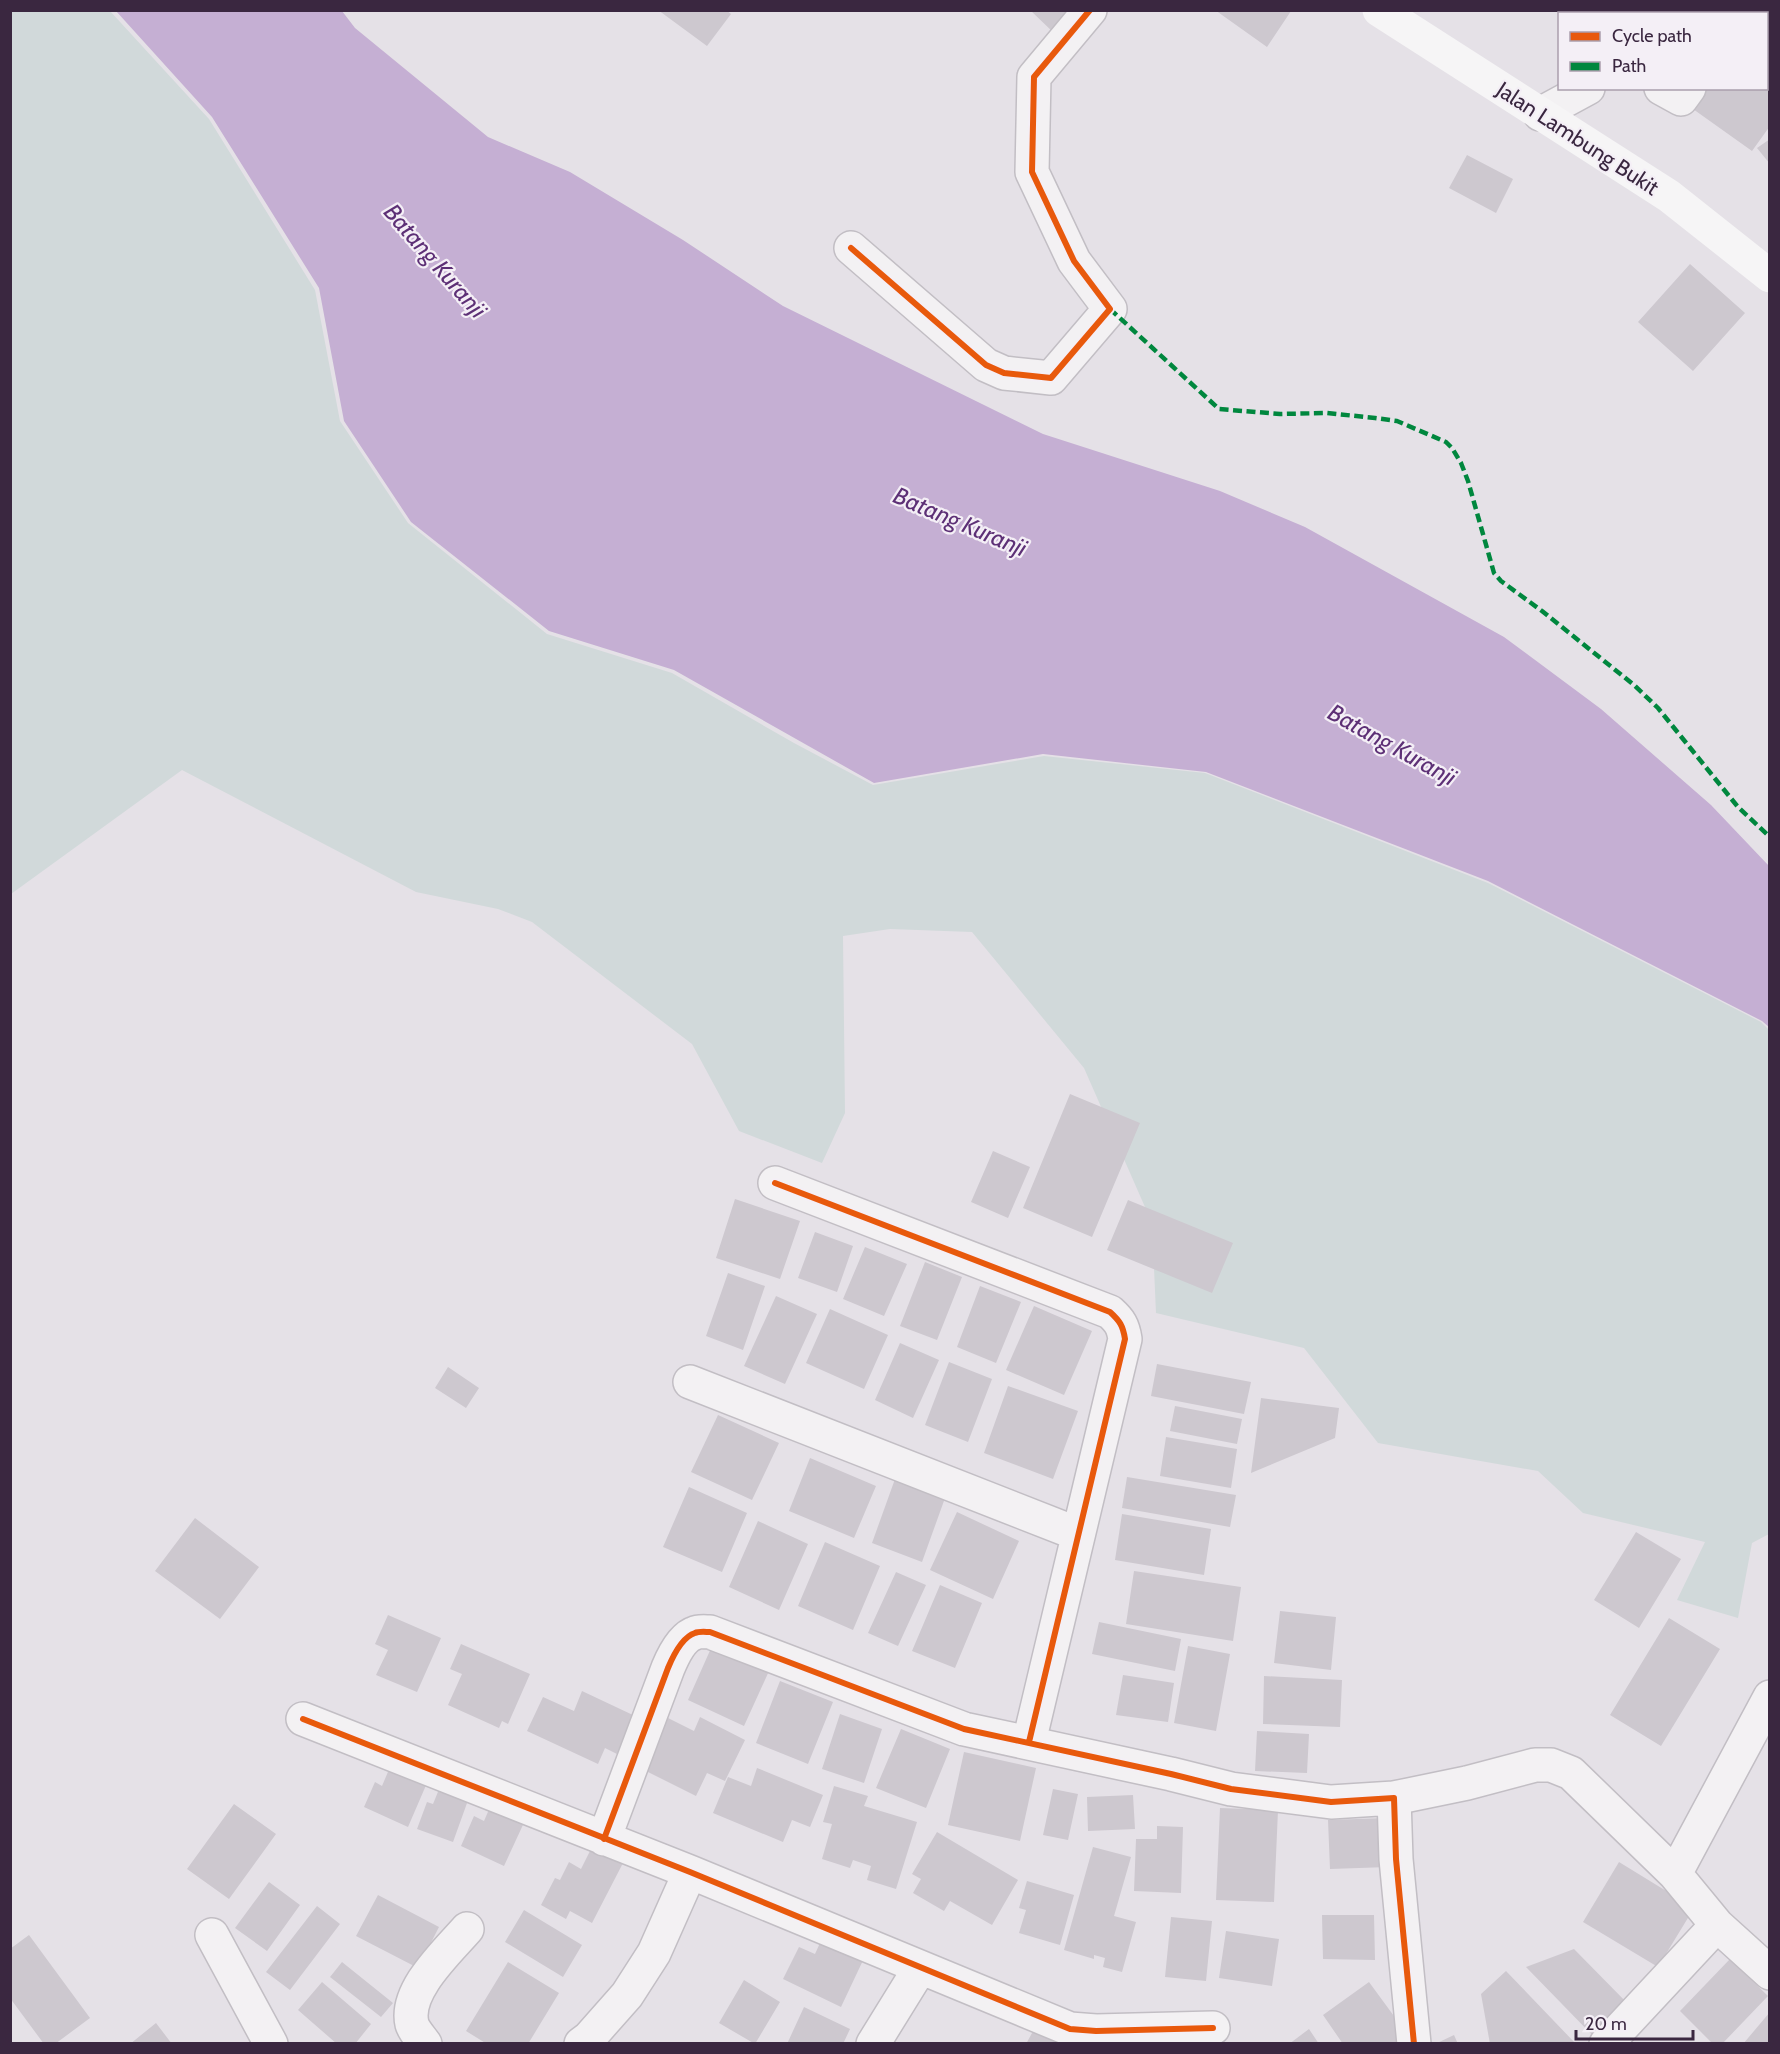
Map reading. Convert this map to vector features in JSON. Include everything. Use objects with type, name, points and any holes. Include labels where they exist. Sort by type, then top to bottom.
[{"type":"street","points":[[851,248],[986,365],[1004,373],[1051,378],[1110,309],[1074,261],[1032,172],[1034,77],[1090,10]]},
{"type":"street","name":"Jalan Lambung Bukit","points":[[1379,10],[1669,196],[1769,275]]},
{"type":"street","points":[[1540,114],[1584,90]]},
{"type":"street","points":[[1665,90],[1681,99],[1688,90]]},
{"type":"street","points":[[775,1183],[1110,1312],[1123,1327],[1125,1339],[1029,1742]]},
{"type":"street","points":[[690,1382],[1078,1534]]},
{"type":"street","points":[[604,1839],[675,1653],[684,1641],[695,1633],[710,1632],[964,1729],[1029,1742],[1231,1790],[1331,1802],[1394,1798],[1467,1783],[1535,1765],[1551,1765],[1571,1773],[1675,1874],[1717,1925],[1770,1974]]},
{"type":"street","points":[[1675,1874],[1770,1697]]},
{"type":"street","points":[[303,1719],[690,1872],[1070,2029],[1096,2031],[1213,2028]]},
{"type":"street","points":[[1394,1798],[1396,1859],[1414,2043]]},
{"type":"street","points":[[581,2043],[589,2038],[627,1995],[654,1953],[690,1872]]},
{"type":"street","points":[[1606,2043],[1717,1925]]},
{"type":"street","points":[[425,2043],[413,2027],[410,2012],[414,2000],[421,1984],[467,1929]]},
{"type":"street","points":[[212,1935],[271,2043]]},
{"type":"street","points":[[873,2043],[920,1968]]},
{"type":"shaded area","points":[[11,11],[110,11],[209,119],[315,290],[340,421],[408,523],[547,634],[672,673],[873,785],[1044,756],[1205,773],[1488,883],[1761,1022],[1769,1030],[1769,1534],[1752,1543],[1738,1618],[1677,1600],[1705,1542],[1583,1513],[1538,1471],[1378,1443],[1304,1348],[1156,1313],[1152,1223],[1084,1068],[972,932],[890,929],[843,936],[845,1113],[822,1163],[739,1131],[692,1044],[532,922],[498,909],[416,892],[182,770],[11,894]]},
{"type":"water","name":"Batang Kuranji","points":[[116,11],[342,11],[355,28],[488,137],[570,172],[683,240],[783,306],[1043,434],[1220,491],[1305,527],[1504,637],[1601,709],[1711,805],[1769,866],[1769,1027],[1762,1021],[1488,881],[1206,772],[1043,754],[874,783],[674,670],[549,631],[411,522],[344,421],[319,288],[212,117]]},
{"type":"building","points":[[658,10],[726,10],[731,14],[707,46]]},
{"type":"building","points":[[1030,10],[1078,10],[1055,34]]},
{"type":"building","points":[[1215,10],[1290,10],[1291,11],[1267,47]]},
{"type":"building","points":[[1560,10],[1622,10],[1621,12],[1562,12]]},
{"type":"building","points":[[1640,10],[1726,10],[1725,12],[1638,12]]},
{"type":"building","points":[[1768,40],[1770,41],[1770,126],[1752,151],[1693,109],[1707,90],[1768,90]]},
{"type":"building","points":[[1770,139],[1770,164],[1757,148]]},
{"type":"building","points":[[1467,155],[1513,179],[1496,213],[1449,188]]},
{"type":"building","points":[[1690,264],[1745,313],[1693,371],[1638,322]]},
{"type":"building","points":[[1070,1094],[1140,1123],[1092,1237],[1023,1208]]},
{"type":"building","points":[[993,1151],[1030,1167],[1008,1218],[971,1202]]},
{"type":"building","points":[[735,1199],[800,1221],[780,1279],[716,1258]]},
{"type":"building","points":[[1128,1200],[1233,1243],[1212,1293],[1107,1250]]},
{"type":"building","points":[[815,1232],[853,1246],[837,1292],[798,1278]]},
{"type":"building","points":[[865,1247],[907,1264],[884,1316],[843,1299]]},
{"type":"building","points":[[925,1262],[962,1277],[937,1340],[900,1326]]},
{"type":"building","points":[[728,1273],[765,1286],[743,1350],[706,1336]]},
{"type":"building","points":[[980,1286],[1021,1302],[996,1363],[957,1347]]},
{"type":"building","points":[[776,1296],[817,1314],[785,1384],[744,1366]]},
{"type":"building","points":[[1034,1306],[1092,1331],[1064,1395],[1006,1370]]},
{"type":"building","points":[[830,1309],[888,1335],[864,1389],[806,1363]]},
{"type":"building","points":[[900,1343],[939,1360],[913,1418],[875,1400]]},
{"type":"building","points":[[949,1362],[992,1379],[968,1442],[925,1425]]},
{"type":"building","points":[[1157,1364],[1251,1382],[1244,1414],[1151,1396]]},
{"type":"building","points":[[448,1367],[479,1388],[466,1408],[435,1388]]},
{"type":"building","points":[[1008,1386],[1078,1411],[1053,1479],[984,1453]]},
{"type":"building","points":[[1261,1398],[1339,1408],[1335,1438],[1251,1473]]},
{"type":"building","points":[[1175,1406],[1242,1419],[1237,1444],[1170,1431]]},
{"type":"building","points":[[718,1415],[779,1443],[752,1500],[691,1472]]},
{"type":"building","points":[[1166,1437],[1237,1449],[1231,1488],[1160,1476]]},
{"type":"building","points":[[810,1458],[876,1486],[854,1538],[789,1511]]},
{"type":"building","points":[[1127,1477],[1236,1495],[1230,1527],[1122,1508]]},
{"type":"building","points":[[895,1479],[945,1498],[922,1562],[872,1543]]},
{"type":"building","points":[[689,1487],[747,1513],[722,1572],[663,1547]]},
{"type":"building","points":[[957,1512],[1019,1541],[993,1599],[930,1570]]},
{"type":"building","points":[[1122,1514],[1211,1529],[1204,1575],[1115,1560]]},
{"type":"building","points":[[195,1518],[259,1567],[220,1619],[155,1571]]},
{"type":"building","points":[[758,1521],[808,1544],[779,1610],[729,1587]]},
{"type":"building","points":[[1636,1532],[1681,1559],[1639,1628],[1594,1600]]},
{"type":"building","points":[[825,1542],[880,1566],[853,1630],[798,1606]]},
{"type":"building","points":[[1134,1571],[1241,1587],[1233,1641],[1126,1624]]},
{"type":"building","points":[[896,1572],[926,1585],[898,1646],[868,1633]]},
{"type":"building","points":[[940,1585],[982,1603],[955,1668],[912,1651]]},
{"type":"building","points":[[1280,1611],[1336,1617],[1331,1670],[1274,1663]]},
{"type":"building","points":[[388,1615],[441,1638],[417,1692],[376,1675],[388,1650],[375,1644]]},
{"type":"building","points":[[1669,1618],[1720,1649],[1661,1746],[1610,1715]]},
{"type":"building","points":[[1099,1622],[1181,1639],[1175,1671],[1092,1654]]},
{"type":"building","points":[[461,1644],[530,1674],[508,1724],[502,1721],[499,1728],[448,1705],[462,1674],[450,1669]]},
{"type":"building","points":[[712,1646],[769,1671],[744,1726],[688,1700]]},
{"type":"building","points":[[1188,1646],[1230,1654],[1216,1731],[1174,1723]]},
{"type":"building","points":[[1123,1675],[1174,1683],[1168,1722],[1116,1715]]},
{"type":"building","points":[[1264,1676],[1342,1680],[1340,1727],[1263,1724]]},
{"type":"building","points":[[780,1681],[833,1702],[808,1764],[756,1743]]},
{"type":"building","points":[[582,1691],[635,1716],[617,1754],[605,1748],[598,1764],[527,1731],[543,1697],[574,1711]]},
{"type":"building","points":[[840,1714],[882,1729],[864,1783],[822,1769]]},
{"type":"building","points":[[700,1717],[745,1740],[725,1781],[707,1773],[696,1796],[642,1769],[668,1718],[694,1731]]},
{"type":"building","points":[[901,1729],[950,1749],[926,1808],[876,1788]]},
{"type":"building","points":[[1257,1731],[1309,1734],[1307,1773],[1255,1771]]},
{"type":"building","points":[[964,1752],[1036,1768],[1020,1841],[948,1825]]},
{"type":"building","points":[[393,1760],[430,1776],[408,1827],[364,1807],[375,1782],[382,1786]]},
{"type":"building","points":[[757,1768],[823,1795],[810,1827],[792,1820],[783,1842],[713,1813],[728,1777],[751,1786]]},
{"type":"building","points":[[442,1782],[471,1792],[453,1842],[417,1829],[427,1802],[433,1804]]},
{"type":"building","points":[[834,1786],[868,1796],[864,1806],[917,1822],[896,1889],[867,1880],[871,1866],[853,1860],[850,1868],[822,1859],[832,1824],[823,1822]]},
{"type":"building","points":[[1053,1789],[1078,1794],[1068,1840],[1043,1835]]},
{"type":"building","points":[[1133,1795],[1135,1829],[1088,1831],[1087,1797]]},
{"type":"building","points":[[494,1798],[528,1814],[504,1866],[461,1846],[474,1816],[484,1821]]},
{"type":"building","points":[[234,1804],[276,1834],[229,1899],[187,1869]]},
{"type":"building","points":[[1220,1808],[1278,1810],[1274,1902],[1216,1900]]},
{"type":"building","points":[[1386,1818],[1388,1867],[1330,1869],[1328,1820]]},
{"type":"building","points":[[1157,1826],[1183,1827],[1181,1893],[1134,1891],[1136,1839],[1157,1839]]},
{"type":"building","points":[[937,1832],[1018,1880],[992,1925],[950,1901],[944,1911],[913,1893],[921,1879],[912,1874]]},
{"type":"building","points":[[592,1847],[623,1863],[592,1923],[570,1911],[566,1919],[541,1905],[555,1878],[560,1880],[569,1862],[581,1869]]},
{"type":"building","points":[[1093,1847],[1131,1857],[1114,1916],[1136,1922],[1122,1972],[1103,1967],[1105,1958],[1094,1955],[1094,1959],[1064,1950]]},
{"type":"building","points":[[1619,1862],[1694,1908],[1658,1967],[1583,1922]]},
{"type":"building","points":[[1027,1881],[1074,1895],[1060,1945],[1019,1933],[1026,1910],[1019,1908]]},
{"type":"building","points":[[269,1882],[300,1905],[267,1951],[235,1928]]},
{"type":"building","points":[[378,1895],[439,1927],[418,1968],[356,1936]]},
{"type":"building","points":[[317,1906],[340,1924],[290,1990],[266,1972]]},
{"type":"building","points":[[524,1910],[582,1945],[563,1977],[505,1942]]},
{"type":"building","points":[[1322,1915],[1374,1915],[1375,1960],[1323,1959]]},
{"type":"building","points":[[1171,1917],[1212,1921],[1206,1981],[1165,1977]]},
{"type":"building","points":[[1226,1931],[1279,1939],[1272,1986],[1219,1978]]},
{"type":"building","points":[[824,1934],[866,1954],[841,2007],[783,1979],[799,1947],[815,1954]]},
{"type":"building","points":[[29,1935],[90,2018],[55,2044],[44,2044],[10,1998],[10,1949]]},
{"type":"building","points":[[1574,1949],[1631,2007],[1597,2040],[1526,1967]]},
{"type":"building","points":[[1730,1959],[1768,1996],[1722,2044],[1713,2044],[1680,2011]]},
{"type":"building","points":[[342,1962],[393,2003],[381,2017],[330,1977]]},
{"type":"building","points":[[508,1962],[559,1993],[528,2044],[487,2044],[466,2031]]},
{"type":"building","points":[[1506,1971],[1576,2044],[1490,2044],[1481,1994]]},
{"type":"building","points":[[744,1980],[780,2002],[755,2044],[719,2023]]},
{"type":"building","points":[[322,1982],[371,2024],[355,2044],[337,2044],[298,2010]]},
{"type":"building","points":[[1369,1982],[1413,2042],[1411,2044],[1343,2044],[1323,2015]]},
{"type":"building","points":[[804,2007],[850,2029],[843,2044],[787,2044]]},
{"type":"building","points":[[1770,2012],[1770,2044],[1743,2044]]},
{"type":"building","points":[[156,2023],[172,2044],[130,2044]]},
{"type":"building","points":[[1037,2024],[1071,2044],[1026,2044]]},
{"type":"building","points":[[1309,2029],[1319,2044],[1289,2044]]},
{"type":"building","points":[[1454,2035],[1458,2044],[1435,2044]]},
{"type":"marked path","points":[[1110,309],[1219,409],[1280,414],[1327,413],[1397,421],[1446,442],[1461,463],[1468,481],[1494,573],[1501,581],[1634,685],[1658,708],[1738,807],[1770,837]]},
{"type":"cycle path","points":[[851,248],[986,365],[1004,373],[1051,378],[1110,309],[1074,261],[1032,172],[1034,77],[1090,10]]},
{"type":"cycle path","points":[[775,1183],[1110,1312],[1122,1327],[1125,1339],[1029,1742]]},
{"type":"cycle path","points":[[604,1839],[670,1663],[686,1638],[697,1632],[710,1632],[964,1729],[1231,1789],[1331,1802],[1394,1798],[1396,1859],[1414,2044]]},
{"type":"cycle path","points":[[303,1719],[690,1872],[1070,2029],[1096,2031],[1213,2028]]}]
